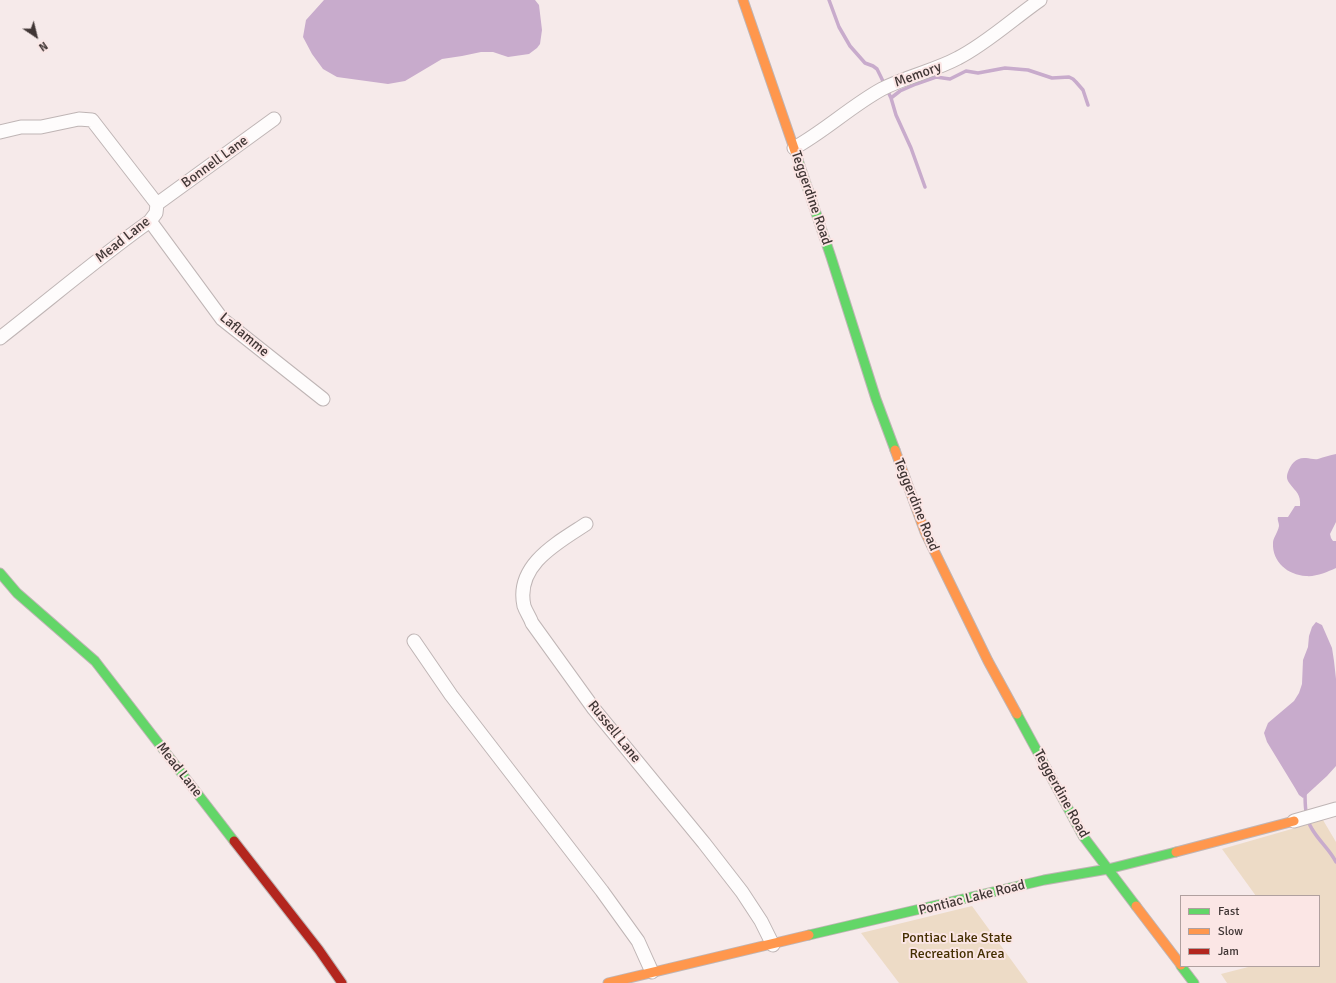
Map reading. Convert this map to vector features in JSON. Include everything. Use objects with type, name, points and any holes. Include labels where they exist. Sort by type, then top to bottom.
[{"type":"street","name":"Teggerdine Road","points":[[743,0],[794,148],[876,399],[925,532],[988,660],[1083,836],[1180,965]]},
{"type":"street","name":"Memory","points":[[794,148],[810,139],[881,90],[907,77],[947,64],[960,58],[1040,0]]},
{"type":"street","name":"Mead Lane","points":[[0,132],[21,128],[41,127],[79,119],[92,120],[157,204],[156,213],[150,221],[95,262],[42,306],[0,338]]},
{"type":"street","name":"Bonnell Lane","points":[[157,204],[274,119]]},
{"type":"street","name":"Laflamme","points":[[150,221],[222,319],[323,399]]},
{"type":"street","name":"Russell Lane","points":[[586,524],[543,554],[533,565],[525,578],[522,592],[525,608],[532,623],[594,709],[704,843],[742,892],[761,921],[773,945]]},
{"type":"street","name":"Mead Lane","points":[[0,573],[17,593],[95,661],[319,950],[342,983]]},
{"type":"street","points":[[414,641],[451,695],[602,891],[638,941],[652,972]]},
{"type":"street","name":"Pontiac Lake Road","points":[[608,983],[1044,880],[1108,869],[1294,822],[1336,809]]},
{"type":"street","name":"Teggerdine Road","points":[[1182,967],[1194,983]]},
{"type":"green space","points":[[1323,820],[1336,842],[1336,983],[1227,983],[1221,974],[1248,967],[1320,967],[1320,895],[1255,895],[1222,849]]},
{"type":"green space","name":"Pontiac Lake State Recreation Area","points":[[972,906],[1028,983],[899,983],[861,933]]},
{"type":"shaded area","points":[[324,0],[535,0],[539,5],[542,30],[540,44],[529,54],[508,57],[493,52],[481,52],[442,59],[405,81],[388,84],[337,77],[323,69],[312,54],[303,37],[306,20]]},
{"type":"shaded area","points":[[1336,454],[1336,522],[1330,534],[1333,541],[1336,541],[1336,568],[1314,576],[1293,573],[1278,562],[1273,550],[1274,539],[1279,526],[1278,517],[1288,517],[1295,506],[1300,506],[1299,496],[1289,483],[1287,475],[1288,472],[1292,464],[1299,459],[1316,459]]},
{"type":"shaded area","points":[[1316,622],[1322,625],[1332,648],[1334,661],[1336,679],[1336,766],[1303,798],[1299,795],[1267,742],[1264,733],[1268,723],[1294,701],[1299,693],[1302,684],[1303,660],[1308,647],[1312,627]]},
{"type":"waterway","points":[[829,0],[839,27],[850,46],[865,63],[877,69],[891,98],[896,115],[911,148],[925,187]]},
{"type":"waterway","points":[[891,98],[900,91],[936,77],[950,79],[966,71],[978,73],[1005,68],[1028,70],[1052,78],[1069,77],[1073,79],[1083,90],[1088,105]]},
{"type":"waterway","points":[[1305,791],[1306,811],[1310,825],[1336,862]]},
{"type":"traffic: fast","points":[[798,160],[831,257],[876,399],[895,450]]},
{"type":"traffic: fast","points":[[0,573],[17,593],[95,661],[234,841]]},
{"type":"traffic: fast","points":[[1017,714],[1083,836],[1136,906]]},
{"type":"traffic: fast","points":[[809,935],[1044,880],[1108,869],[1176,852]]},
{"type":"traffic: fast","points":[[1182,967],[1194,983]]},
{"type":"traffic: slow","points":[[743,0],[798,160]]},
{"type":"traffic: slow","points":[[895,450],[925,532],[988,661],[1017,714]]},
{"type":"traffic: slow","points":[[1176,852],[1294,821]]},
{"type":"traffic: slow","points":[[1136,906],[1180,964]]},
{"type":"traffic: slow","points":[[608,983],[809,935]]},
{"type":"traffic: jam","points":[[234,841],[319,950],[342,983]]}]
